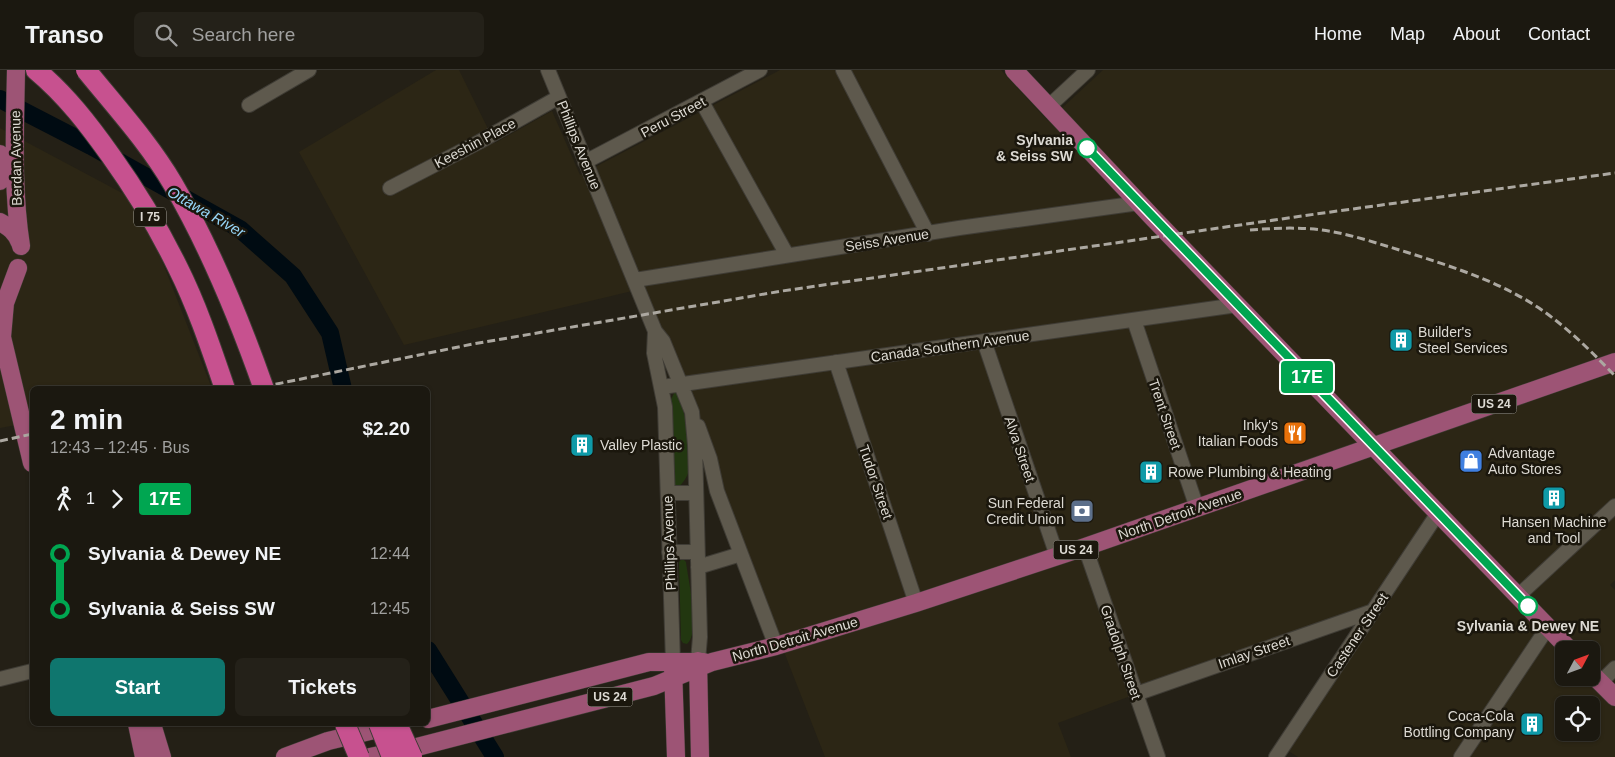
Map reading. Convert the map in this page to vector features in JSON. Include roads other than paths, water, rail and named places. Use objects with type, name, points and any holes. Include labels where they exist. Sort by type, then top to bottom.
[{"type":"highway","name":"I 75","points":[[36,70],[70,102],[97,135],[152,220],[178,268],[205,331],[224,386]]},
{"type":"highway","name":"I 75","points":[[86,70],[137,132],[173,183],[207,245],[239,318],[263,386]]},
{"type":"highway","points":[[337,726],[346,757]]},
{"type":"highway","points":[[346,726],[359,757]]},
{"type":"highway","points":[[380,726],[392,757]]},
{"type":"highway","points":[[399,726],[412,757]]},
{"type":"main road","name":"Berdan Avenue","points":[[16,70],[14,132],[16,201],[22,258],[18,268]]},
{"type":"main road","points":[[1014,70],[1139,203],[1561,641]]},
{"type":"main road","name":"Berdan Avenue","points":[[0,154],[0,181]]},
{"type":"main road","points":[[0,222],[10,228],[17,236],[21,246]]},
{"type":"main road","points":[[0,284],[12,277],[18,268]]},
{"type":"main road","points":[[18,268],[5,304],[1,335],[30,456]]},
{"type":"main road","name":"North Detroit Avenue","points":[[370,757],[654,686],[673,670],[776,646],[1085,547],[1615,362]]},
{"type":"main road","name":"North Detroit Avenue","points":[[430,719],[649,662],[673,670]]},
{"type":"main road","name":"Phillips Avenue","points":[[700,757],[703,664]]},
{"type":"main road","name":"Phillips Avenue","points":[[673,670],[676,757]]},
{"type":"main road","points":[[1600,681],[1615,697]]},
{"type":"main road","points":[[137,726],[144,757]]},
{"type":"main road","points":[[153,726],[162,757]]},
{"type":"main road","points":[[285,757],[328,741],[390,726]]},
{"type":"street","points":[[248,104],[309,70]]},
{"type":"street","name":"Phillips Avenue","points":[[548,70],[655,331],[663,341],[682,384],[710,459],[717,491],[776,646]]},
{"type":"street","name":"Peru Street","points":[[585,162],[760,70]]},
{"type":"street","points":[[843,70],[928,234]]},
{"type":"street","points":[[1048,107],[1088,70]]},
{"type":"street","name":"Keeshin Place","points":[[390,188],[479,142],[559,97]]},
{"type":"street","points":[[702,102],[787,255]]},
{"type":"street","name":"Seiss Avenue","points":[[635,280],[787,255],[1139,203]]},
{"type":"street","name":"Canada Southern Avenue","points":[[662,387],[1237,305]]},
{"type":"street","name":"Trent Street","points":[[1134,320],[1197,508]]},
{"type":"street","name":"Phillips Avenue","points":[[655,331],[654,353],[666,407],[673,670]]},
{"type":"street","name":"Alva Street","points":[[984,341],[1057,556]]},
{"type":"street","name":"Tudor Street","points":[[836,362],[916,602]]},
{"type":"street","name":"Phillips Avenue","points":[[692,412],[695,445],[696,552],[703,664]]},
{"type":"street","points":[[668,493],[695,493]]},
{"type":"street","points":[[1518,596],[1615,506]]},
{"type":"street","name":"Castener Street","points":[[1276,757],[1438,513]]},
{"type":"street","name":"Gradolph Street","points":[[1085,547],[1158,757]]},
{"type":"street","points":[[669,552],[696,552]]},
{"type":"street","points":[[698,566],[741,554]]},
{"type":"street","name":"Imlay Street","points":[[1136,694],[1373,611]]},
{"type":"street","points":[[1462,757],[1548,627]]},
{"type":"street","points":[[1600,675],[1615,668]]},
{"type":"street","points":[[0,679],[30,672]]},
{"type":"waterway","name":"Ottawa River","points":[[0,99],[91,146],[240,229],[293,276],[330,333],[342,386]]},
{"type":"waterway","name":"Ottawa River","points":[[430,653],[495,757]]},
{"type":"railway","points":[[267,386],[473,344],[782,291],[1615,173]]},
{"type":"railway","points":[[1250,230],[1295,228],[1333,232],[1365,239],[1441,263],[1491,282],[1539,308],[1579,340],[1615,376]]},
{"type":"railway","points":[[0,441],[30,434]]},
{"type":"place","name":"Sylvania & Seiss SW","points":[[1087,148]]},
{"type":"place","name":"Builder's Steel Services","points":[[1401,340]]},
{"type":"place","name":"Inky's Italian Foods","points":[[1295,433]]},
{"type":"place","name":"Valley Plastic","points":[[582,445]]},
{"type":"place","name":"Advantage Auto Stores","points":[[1471,461]]},
{"type":"place","name":"Rowe Plumbing & Heating","points":[[1151,472]]},
{"type":"place","name":"Hansen Machine and Tool","points":[[1554,498]]},
{"type":"place","name":"Sun Federal Credit Union","points":[[1082,511]]},
{"type":"place","name":"Sylvania & Dewey NE","points":[[1528,606]]},
{"type":"place","name":"Coca-Cola Bottling Company","points":[[1532,724]]}]
